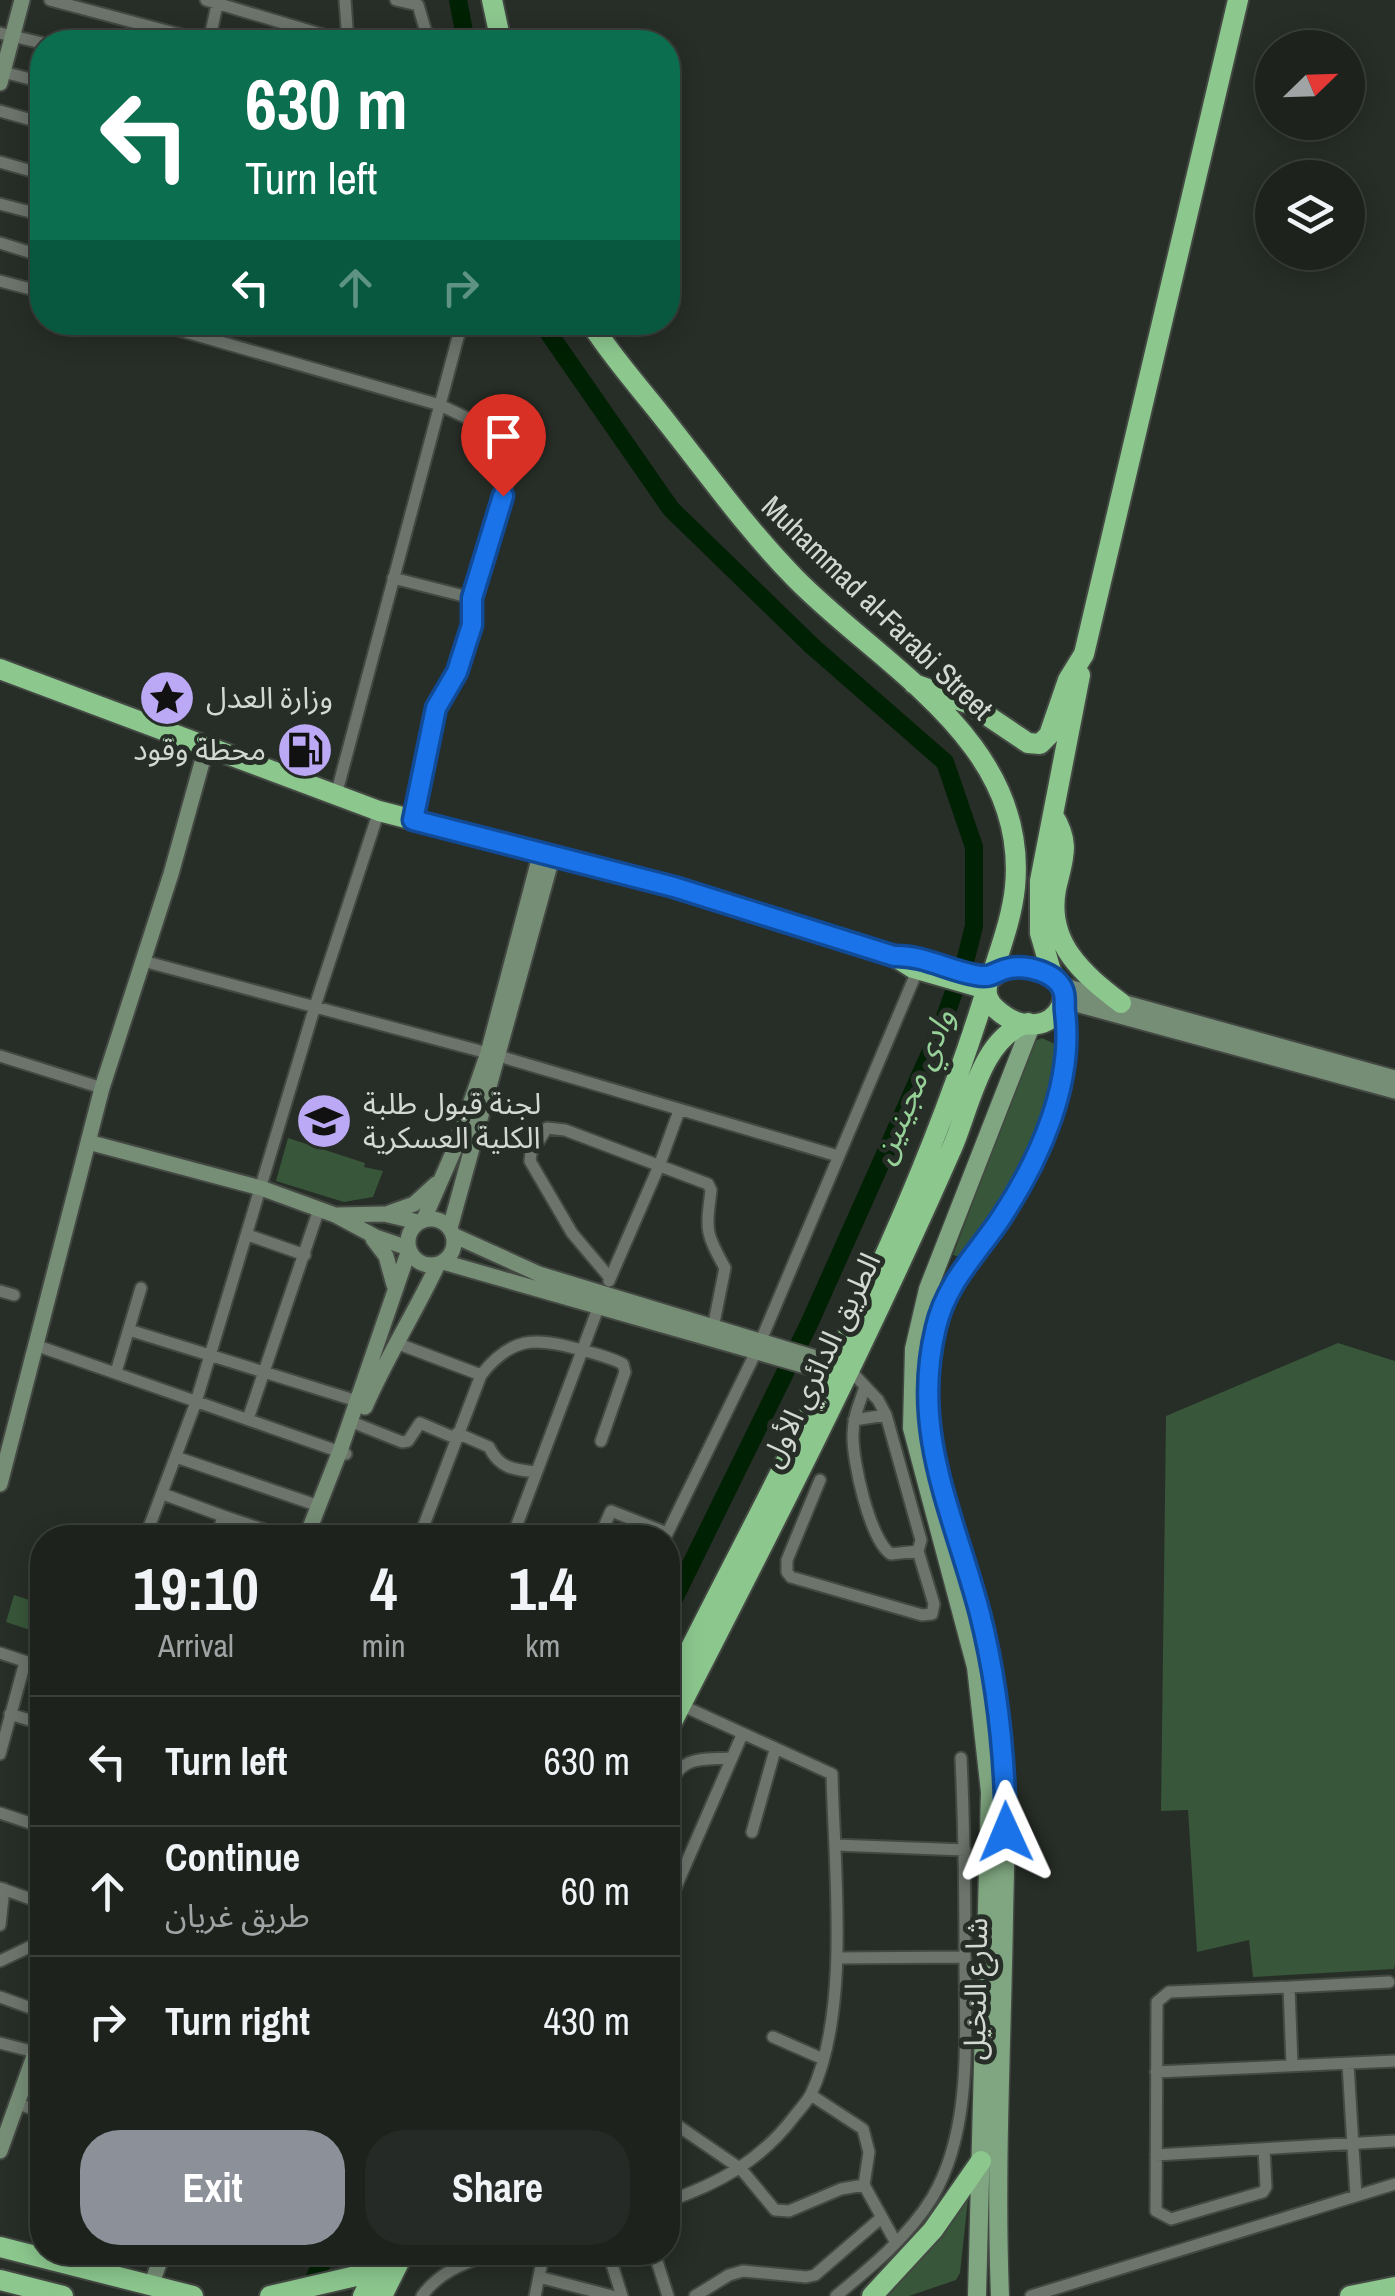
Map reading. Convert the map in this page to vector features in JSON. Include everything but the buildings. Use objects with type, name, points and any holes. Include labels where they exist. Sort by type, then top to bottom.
[{"type":"highway","points":[[492,0],[498,30]]},
{"type":"highway","points":[[983,982],[989,1001],[1000,1012],[1030,1023],[1053,1019],[1060,993],[1043,948],[1038,908],[1053,815],[1084,654],[1238,0]]},
{"type":"highway","name":"Muhammad al-Farabi Street","points":[[600,335],[776,558],[837,618],[954,720],[974,745],[1009,820],[1015,849],[1015,891],[983,982]]},
{"type":"highway","points":[[914,684],[970,704],[1036,745],[1047,738],[1068,680],[1084,654]]},
{"type":"highway","points":[[0,669],[379,811],[674,887],[894,956],[918,969],[983,982],[1005,969],[1020,967],[1060,993]]},
{"type":"highway","points":[[1053,815],[1065,839],[1055,896],[1059,936],[1078,967],[1122,1003]]},
{"type":"highway","points":[[894,956],[915,957],[942,971]]},
{"type":"highway","name":"الطريق الدائري الأول","points":[[839,1372],[932,1147],[983,982]]},
{"type":"highway","points":[[1014,1040],[1030,1023]]},
{"type":"highway","name":"الطريق الدائري الأول","points":[[680,1687],[839,1372],[889,1292],[966,1117],[988,1056],[1014,1040]]},
{"type":"highway","points":[[872,2296],[933,2230],[981,2161]]},
{"type":"highway","points":[[0,2247],[30,2255]]},
{"type":"highway","points":[[70,2265],[193,2296]]},
{"type":"highway","points":[[276,2295],[343,2281],[375,2265]]},
{"type":"highway","points":[[363,2296],[386,2265]]},
{"type":"highway","points":[[382,2296],[391,2265]]},
{"type":"highway","points":[[394,2265],[394,2296]]},
{"type":"highway","points":[[0,2280],[63,2296]]},
{"type":"highway","points":[[1350,2296],[1395,2287]]},
{"type":"main road","name":"شارع النخيل","points":[[1000,2296],[1006,1832],[1002,1744],[980,1615],[932,1456],[927,1385],[936,1322],[946,1298],[1012,1200],[1047,1129],[1066,1057],[1060,993]]},
{"type":"main road","points":[[977,2296],[990,1833],[987,1750],[970,1638],[915,1445],[910,1388],[917,1330],[928,1289],[1014,1040]]},
{"type":"street","points":[[22,0],[6,35],[2,78],[30,81]]},
{"type":"street","points":[[50,0],[163,30]]},
{"type":"street","points":[[345,0],[346,30]]},
{"type":"street","points":[[396,0],[417,2],[425,30]]},
{"type":"street","points":[[210,30],[214,1],[308,30]]},
{"type":"street","points":[[0,111],[30,120]]},
{"type":"street","points":[[0,162],[30,171]]},
{"type":"street","points":[[0,204],[30,213]]},
{"type":"street","points":[[0,243],[30,252]]},
{"type":"street","points":[[0,281],[30,289]]},
{"type":"street","points":[[197,335],[440,405],[505,436],[514,452],[472,598],[472,625],[457,672],[436,708],[413,820]]},
{"type":"street","points":[[336,795],[459,335]]},
{"type":"street","points":[[393,578],[472,598]]},
{"type":"street","points":[[0,1484],[102,1088],[206,748]]},
{"type":"street","points":[[151,1525],[196,1402],[379,811]]},
{"type":"street","points":[[312,1525],[396,1343],[440,1263],[452,1251],[452,1232],[468,1156],[547,853]]},
{"type":"street","points":[[143,961],[493,1054],[838,1156]]},
{"type":"street","points":[[671,1525],[763,1348],[838,1156],[918,969]]},
{"type":"street","points":[[1060,993],[1122,1003],[1395,1078]]},
{"type":"street","points":[[1060,993],[1395,1091]]},
{"type":"street","points":[[321,1525],[357,1401],[409,1249],[409,1233],[421,1221],[442,1177],[493,1054]]},
{"type":"street","points":[[0,1056],[102,1088]]},
{"type":"street","points":[[517,1525],[610,1278],[660,1166],[678,1110]]},
{"type":"street","points":[[610,1278],[572,1234],[530,1161],[546,1128],[555,1127],[708,1184],[711,1190],[707,1230],[713,1250],[725,1268],[713,1328]]},
{"type":"street","points":[[88,1142],[262,1188],[409,1249],[418,1261],[602,1300],[713,1328],[763,1348]]},
{"type":"street","points":[[384,1214],[414,1204],[442,1177]]},
{"type":"street","points":[[327,1212],[438,1220],[452,1232],[602,1300],[839,1372],[878,1400],[886,1416],[922,1543],[918,1551],[935,1610],[927,1616],[791,1577],[787,1560],[820,1480]]},
{"type":"street","points":[[248,1419],[304,1255],[327,1212]]},
{"type":"street","points":[[367,1232],[386,1256],[395,1291]]},
{"type":"street","points":[[248,1235],[304,1255]]},
{"type":"street","points":[[427,1287],[444,1276],[471,1271]]},
{"type":"street","points":[[116,1372],[141,1288]]},
{"type":"street","points":[[0,1291],[14,1295]]},
{"type":"street","points":[[129,1330],[357,1401]]},
{"type":"street","points":[[424,1525],[481,1375],[494,1358],[531,1340],[582,1350],[625,1367],[601,1440]]},
{"type":"street","points":[[396,1343],[481,1375]]},
{"type":"street","points":[[35,1345],[343,1452]]},
{"type":"street","points":[[839,1372],[854,1420],[856,1467],[882,1546],[891,1554],[918,1551]]},
{"type":"street","points":[[854,1420],[886,1416]]},
{"type":"street","points":[[358,1424],[405,1443],[420,1424],[489,1447],[494,1458],[512,1470],[536,1472]]},
{"type":"street","points":[[176,1457],[320,1506]]},
{"type":"street","points":[[163,1494],[249,1525]]},
{"type":"street","points":[[603,1525],[612,1511],[644,1525]]},
{"type":"street","points":[[221,1525],[223,1516]]},
{"type":"street","points":[[0,1653],[30,1664]]},
{"type":"street","points":[[0,1754],[24,1662]]},
{"type":"street","points":[[680,1702],[742,1735],[832,1774],[837,1958],[823,2060],[811,2096],[779,2136],[741,2169],[680,2197]]},
{"type":"street","points":[[10,1714],[30,1720]]},
{"type":"street","points":[[680,1878],[742,1735]]},
{"type":"street","points":[[752,1832],[775,1750]]},
{"type":"street","points":[[680,1766],[732,1758]]},
{"type":"street","points":[[836,2296],[865,2272],[931,2200],[954,2139],[965,2040],[961,1758]]},
{"type":"street","points":[[0,1813],[30,1822]]},
{"type":"street","points":[[835,1845],[965,1850]]},
{"type":"street","points":[[0,1925],[2,1889],[30,1899]]},
{"type":"street","points":[[0,1961],[30,1947]]},
{"type":"street","points":[[837,1958],[965,1957]]},
{"type":"street","points":[[1264,2149],[1265,2190],[1171,2219],[1156,2211],[1156,2002],[1166,1994],[1390,1982]]},
{"type":"street","points":[[1289,1987],[1292,2064]]},
{"type":"street","points":[[0,1997],[30,2008]]},
{"type":"street","points":[[773,2037],[823,2060]]},
{"type":"street","points":[[0,2043],[30,2057]]},
{"type":"street","points":[[1156,2072],[1395,2060]]},
{"type":"street","points":[[1348,2064],[1356,2196]]},
{"type":"street","points":[[0,2150],[30,2072]]},
{"type":"street","points":[[811,2096],[862,2129],[869,2152],[864,2185],[895,2241]]},
{"type":"street","points":[[15,2103],[30,2108]]},
{"type":"street","points":[[680,2127],[741,2169],[775,2210],[782,2212],[841,2189],[864,2185]]},
{"type":"street","points":[[1156,2156],[1395,2140]]},
{"type":"street","points":[[1031,2296],[1395,2184]]},
{"type":"street","points":[[695,2296],[729,2275],[743,2272],[815,2275],[881,2218]]},
{"type":"street","points":[[151,2286],[158,2265]]},
{"type":"street","points":[[422,2296],[439,2278],[460,2265]]},
{"type":"street","points":[[536,2296],[542,2265]]},
{"type":"street","points":[[612,2265],[622,2296]]},
{"type":"street","points":[[658,2265],[668,2296]]},
{"type":"street","points":[[539,2278],[612,2296]]},
{"type":"green space","points":[[1042,1038],[1055,1044],[1058,1051],[1033,1134],[995,1211],[960,1257],[953,1255],[1033,1042]]},
{"type":"green space","points":[[288,1138],[383,1171],[373,1197],[344,1202],[276,1181]]},
{"type":"green space","points":[[1338,1343],[1395,1361],[1395,1964],[1394,1969],[1253,1977],[1249,1940],[1197,1952],[1188,1810],[1161,1811],[1166,1416]]},
{"type":"green space","points":[[14,1595],[30,1600],[30,1630],[6,1622]]},
{"type":"green space","points":[[968,2199],[956,2280],[909,2296],[885,2296],[922,2258]]},
{"type":"waterway","name":"وادي مجينين","points":[[458,0],[464,30]]},
{"type":"waterway","name":"وادي مجينين","points":[[550,335],[671,509],[812,646],[945,762],[974,847],[974,926],[940,1031],[809,1324],[680,1587]]},
{"type":"waterway","name":"وادي مجينين","points":[[306,2296],[321,2265]]},
{"type":"place","name":"وزارة العدل","points":[[167,698]]},
{"type":"place","name":"محطة وقود","points":[[305,750]]},
{"type":"place","name":"لجنة قبول طلبة الكلية العسكرية","points":[[324,1121]]},
{"type":"route","points":[[503,496],[472,598],[472,625],[457,672],[438,700],[413,820],[674,887],[894,956],[915,957],[990,977],[1005,969],[1036,970],[1053,978],[1063,990],[1067,1047],[1047,1129],[1012,1200],[946,1298],[936,1322],[927,1385],[932,1456],[990,1658],[1002,1744],[1006,1832]]}]
